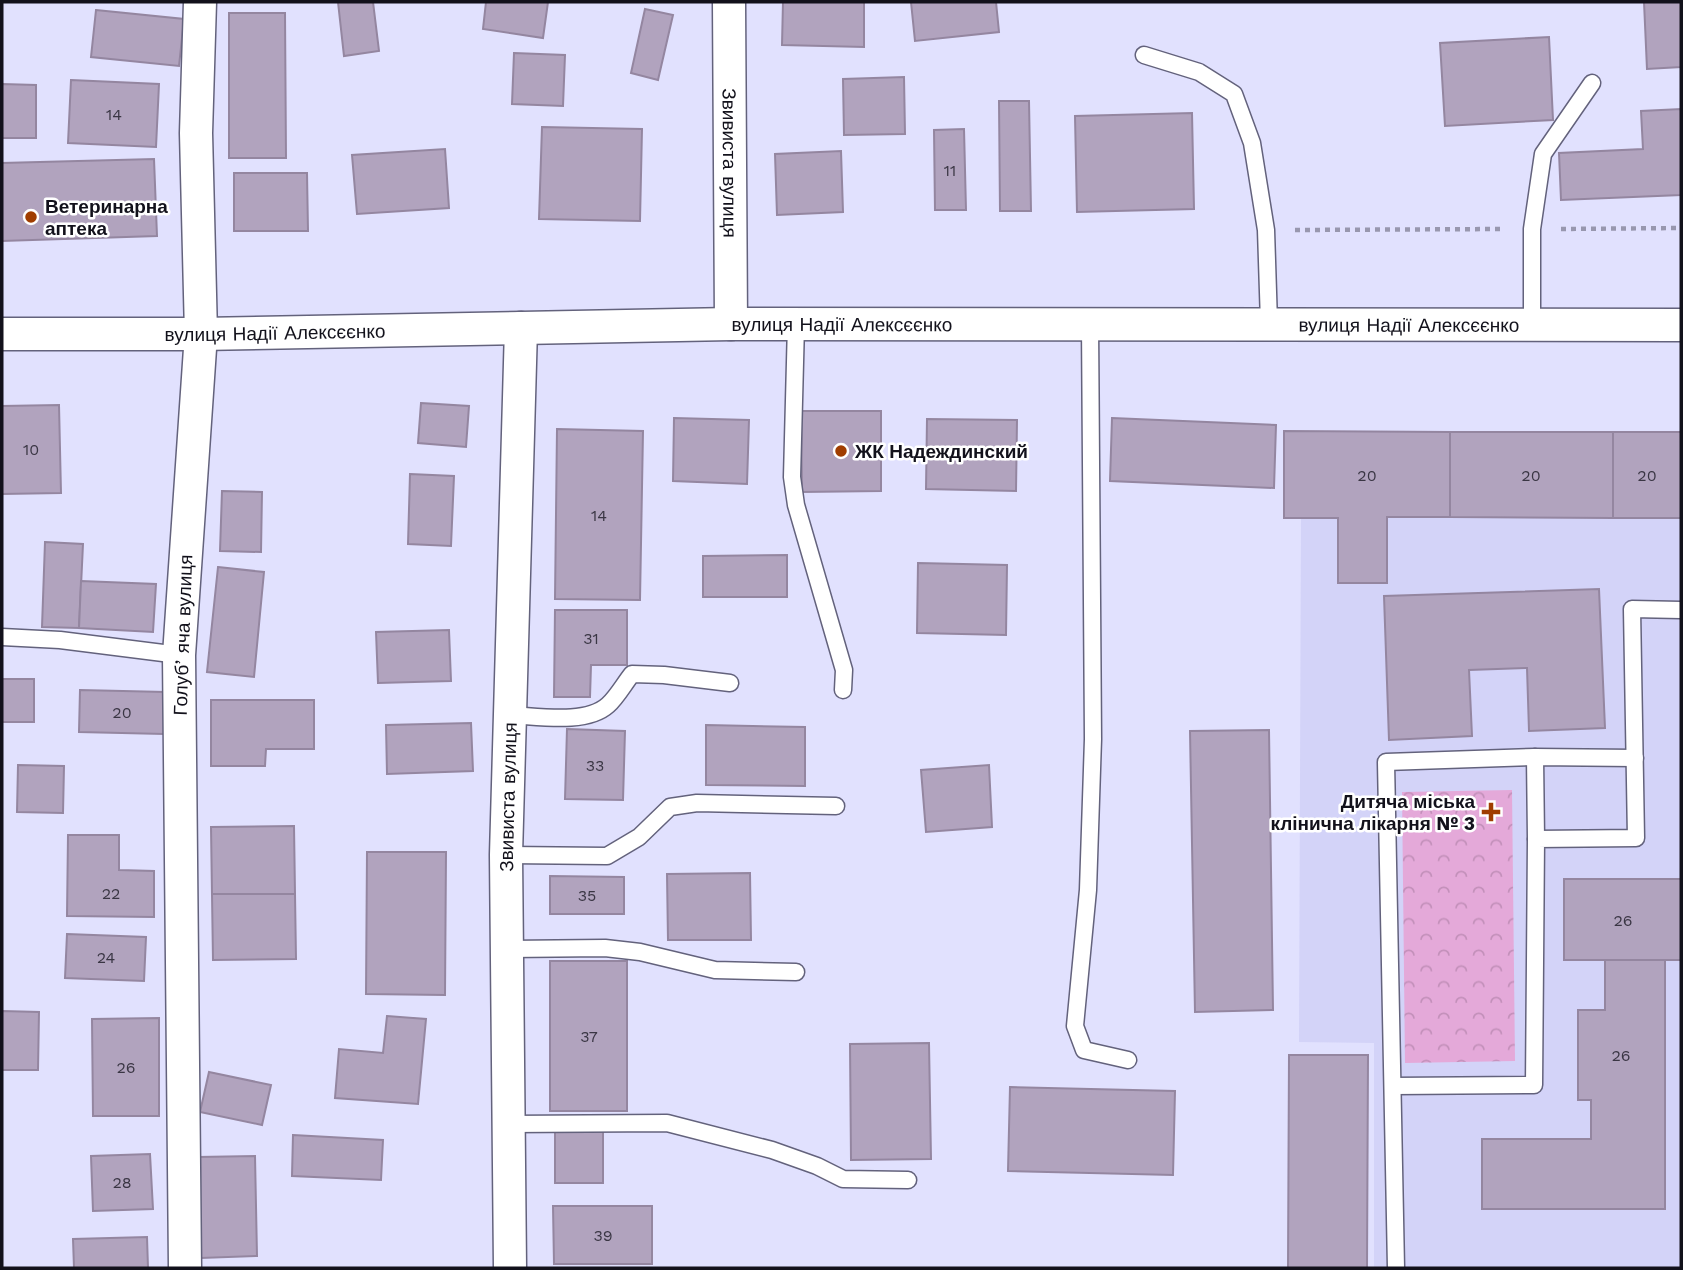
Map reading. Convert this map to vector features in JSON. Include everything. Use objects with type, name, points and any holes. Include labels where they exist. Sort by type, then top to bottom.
[{"type":"street","name":"Голубʼяча вулиця","points":[[185,1268],[179,655],[201,334],[196,133],[200,2]]},
{"type":"street","name":"Звивиста вулиця","points":[[727,2],[731,324]]},
{"type":"street","name":"вулиця Надії Алексєєнко","points":[[2,334],[201,334],[731,324],[1681,325]]},
{"type":"street","name":"Звивиста вулиця","points":[[510,1268],[506,855],[521,328]]},
{"type":"lane","points":[[1144,55],[1199,72],[1234,94],[1252,143],[1266,230],[1269,323]]},
{"type":"lane","points":[[1532,325],[1532,229],[1543,154],[1592,83]]},
{"type":"lane","points":[[796,324],[792,477],[796,505],[844,670],[843,690]]},
{"type":"lane","points":[[1090,324],[1093,739],[1088,890],[1076,1026],[1084,1050],[1128,1059]]},
{"type":"lane","points":[[1536,839],[1636,838],[1632,609],[1681,610]]},
{"type":"lane","points":[[2,637],[60,640],[179,655]]},
{"type":"lane","points":[[510,715],[590,716],[607,706],[632,674],[730,683]]},
{"type":"lane","points":[[1396,1268],[1385,762],[1535,757],[1634,758]]},
{"type":"lane","points":[[1393,1086],[1534,1085],[1535,757]]},
{"type":"lane","points":[[506,855],[607,856],[639,837],[670,807],[697,803],[836,806]]},
{"type":"lane","points":[[508,949],[605,948],[640,952],[715,970],[796,972]]},
{"type":"lane","points":[[509,1124],[667,1123],[772,1150],[817,1166],[843,1179],[908,1180]]},
{"type":"path","points":[[1266,230],[1681,228]]},
{"type":"shaded area","name":"Дитяча міська клінична лікарня № 3","points":[[1387,517],[1681,518],[1681,1268],[1374,1268],[1374,1043],[1299,1042],[1301,518],[1338,518],[1338,583]]},
{"type":"green space","points":[[1512,790],[1515,1061],[1405,1063],[1402,792]]},
{"type":"building","points":[[338,2],[373,2],[379,51],[344,56]]},
{"type":"building","points":[[486,2],[548,2],[543,38],[483,29]]},
{"type":"building","points":[[783,2],[864,2],[864,47],[782,45]]},
{"type":"building","points":[[911,2],[996,2],[999,32],[915,41]]},
{"type":"building","points":[[1644,2],[1681,2],[1681,67],[1647,69]]},
{"type":"building","points":[[645,9],[673,15],[658,80],[631,73]]},
{"type":"building","points":[[96,10],[184,19],[179,66],[91,57]]},
{"type":"building","points":[[229,13],[285,13],[286,158],[229,158]]},
{"type":"building","points":[[1549,37],[1553,120],[1445,126],[1440,43]]},
{"type":"building","points":[[514,53],[565,55],[563,106],[512,104]]},
{"type":"building","points":[[904,77],[905,134],[844,135],[843,79]]},
{"type":"building","points":[[71,80],[159,84],[156,147],[68,143]]},
{"type":"building","points":[[2,84],[36,85],[36,138],[2,138]]},
{"type":"building","points":[[999,101],[1029,101],[1031,211],[1000,211]]},
{"type":"building","points":[[1681,109],[1681,195],[1561,200],[1559,153],[1643,149],[1641,111]]},
{"type":"building","points":[[1192,113],[1194,209],[1077,212],[1075,116]]},
{"type":"building","points":[[542,127],[642,129],[640,221],[539,219]]},
{"type":"building","points":[[964,129],[966,210],[935,210],[934,130]]},
{"type":"building","points":[[445,149],[449,208],[357,214],[352,155]]},
{"type":"building","points":[[841,151],[843,212],[777,215],[775,154]]},
{"type":"building","points":[[154,159],[157,236],[2,241],[2,163]]},
{"type":"building","points":[[234,173],[307,173],[308,231],[234,231]]},
{"type":"building","points":[[421,403],[469,406],[466,447],[418,443]]},
{"type":"building","points":[[59,405],[61,493],[2,494],[2,406]]},
{"type":"building","name":"ЖК Надеждинский","points":[[801,411],[881,411],[881,491],[802,492]]},
{"type":"building","points":[[674,418],[749,420],[747,484],[673,481]]},
{"type":"building","points":[[1112,418],[1276,425],[1274,488],[1110,481]]},
{"type":"building","points":[[927,419],[1017,420],[1016,491],[926,489]]},
{"type":"building","points":[[557,429],[643,431],[640,600],[555,599]]},
{"type":"building","points":[[1284,431],[1450,432],[1450,517],[1387,517],[1387,583],[1338,583],[1338,518],[1284,518]]},
{"type":"building","points":[[1450,432],[1613,432],[1613,518],[1450,517]]},
{"type":"building","points":[[1613,432],[1681,432],[1681,518],[1613,518]]},
{"type":"building","points":[[410,474],[454,476],[451,546],[408,544]]},
{"type":"building","points":[[222,491],[262,492],[261,552],[220,551]]},
{"type":"building","points":[[45,542],[83,544],[79,628],[42,627]]},
{"type":"building","points":[[787,555],[787,597],[703,597],[703,556]]},
{"type":"building","points":[[918,563],[1007,565],[1006,635],[917,633]]},
{"type":"building","points":[[218,567],[264,572],[254,677],[207,672]]},
{"type":"building","points":[[81,581],[156,584],[153,632],[79,628]]},
{"type":"building","points":[[1599,589],[1605,728],[1529,731],[1527,668],[1469,670],[1472,736],[1389,740],[1384,596]]},
{"type":"building","points":[[555,610],[627,610],[627,665],[591,665],[590,697],[554,697]]},
{"type":"building","points":[[449,630],[451,681],[378,683],[376,632]]},
{"type":"building","points":[[2,679],[34,679],[34,722],[2,722]]},
{"type":"building","points":[[80,690],[165,692],[164,734],[79,732]]},
{"type":"building","points":[[211,700],[314,700],[314,749],[266,749],[265,766],[211,766]]},
{"type":"building","points":[[471,723],[473,771],[387,774],[386,725]]},
{"type":"building","points":[[706,725],[805,727],[805,786],[706,785]]},
{"type":"building","points":[[567,729],[625,731],[623,800],[565,799]]},
{"type":"building","points":[[1269,730],[1273,1010],[1195,1012],[1190,731]]},
{"type":"building","points":[[18,765],[64,766],[63,813],[17,812]]},
{"type":"building","points":[[989,765],[992,827],[926,832],[921,770]]},
{"type":"building","points":[[294,826],[295,894],[212,894],[211,827]]},
{"type":"building","points":[[68,835],[119,835],[119,870],[154,871],[154,917],[67,916]]},
{"type":"building","points":[[367,852],[446,852],[445,995],[366,994]]},
{"type":"building","points":[[750,873],[751,940],[668,940],[667,874]]},
{"type":"building","points":[[550,876],[624,877],[624,914],[550,914]]},
{"type":"building","points":[[1564,879],[1681,879],[1681,960],[1564,960]]},
{"type":"building","points":[[212,894],[295,894],[296,959],[213,960]]},
{"type":"building","points":[[67,934],[146,937],[144,981],[65,978]]},
{"type":"building","points":[[1605,960],[1665,960],[1665,1209],[1482,1209],[1482,1139],[1591,1139],[1591,1100],[1578,1100],[1578,1010],[1605,1010]]},
{"type":"building","points":[[550,961],[627,961],[627,1111],[550,1111]]},
{"type":"building","points":[[2,1011],[39,1012],[38,1070],[2,1070]]},
{"type":"building","points":[[387,1016],[426,1019],[418,1104],[335,1098],[339,1049],[383,1053]]},
{"type":"building","points":[[159,1018],[159,1116],[93,1116],[92,1019]]},
{"type":"building","points":[[929,1043],[931,1159],[851,1160],[850,1044]]},
{"type":"building","points":[[1289,1055],[1368,1055],[1367,1268],[1288,1268]]},
{"type":"building","points":[[209,1072],[271,1085],[262,1125],[200,1112]]},
{"type":"building","points":[[1010,1087],[1175,1091],[1173,1175],[1008,1171]]},
{"type":"building","points":[[555,1130],[603,1130],[603,1183],[555,1183]]},
{"type":"building","points":[[293,1135],[383,1140],[381,1180],[292,1176]]},
{"type":"building","points":[[150,1154],[153,1209],[93,1211],[91,1156]]},
{"type":"building","points":[[255,1156],[257,1256],[201,1258],[198,1157]]},
{"type":"building","points":[[553,1206],[652,1206],[652,1264],[554,1264]]},
{"type":"building","points":[[147,1237],[148,1268],[74,1268],[73,1239]]},
{"type":"place","name":"Ветеринарна аптека","points":[[31,217]]},
{"type":"place","name":"ЖК Надеждинский","points":[[841,451]]},
{"type":"place","name":"Дитяча міська клінична лікарня № 3","points":[[1491,812]]}]
